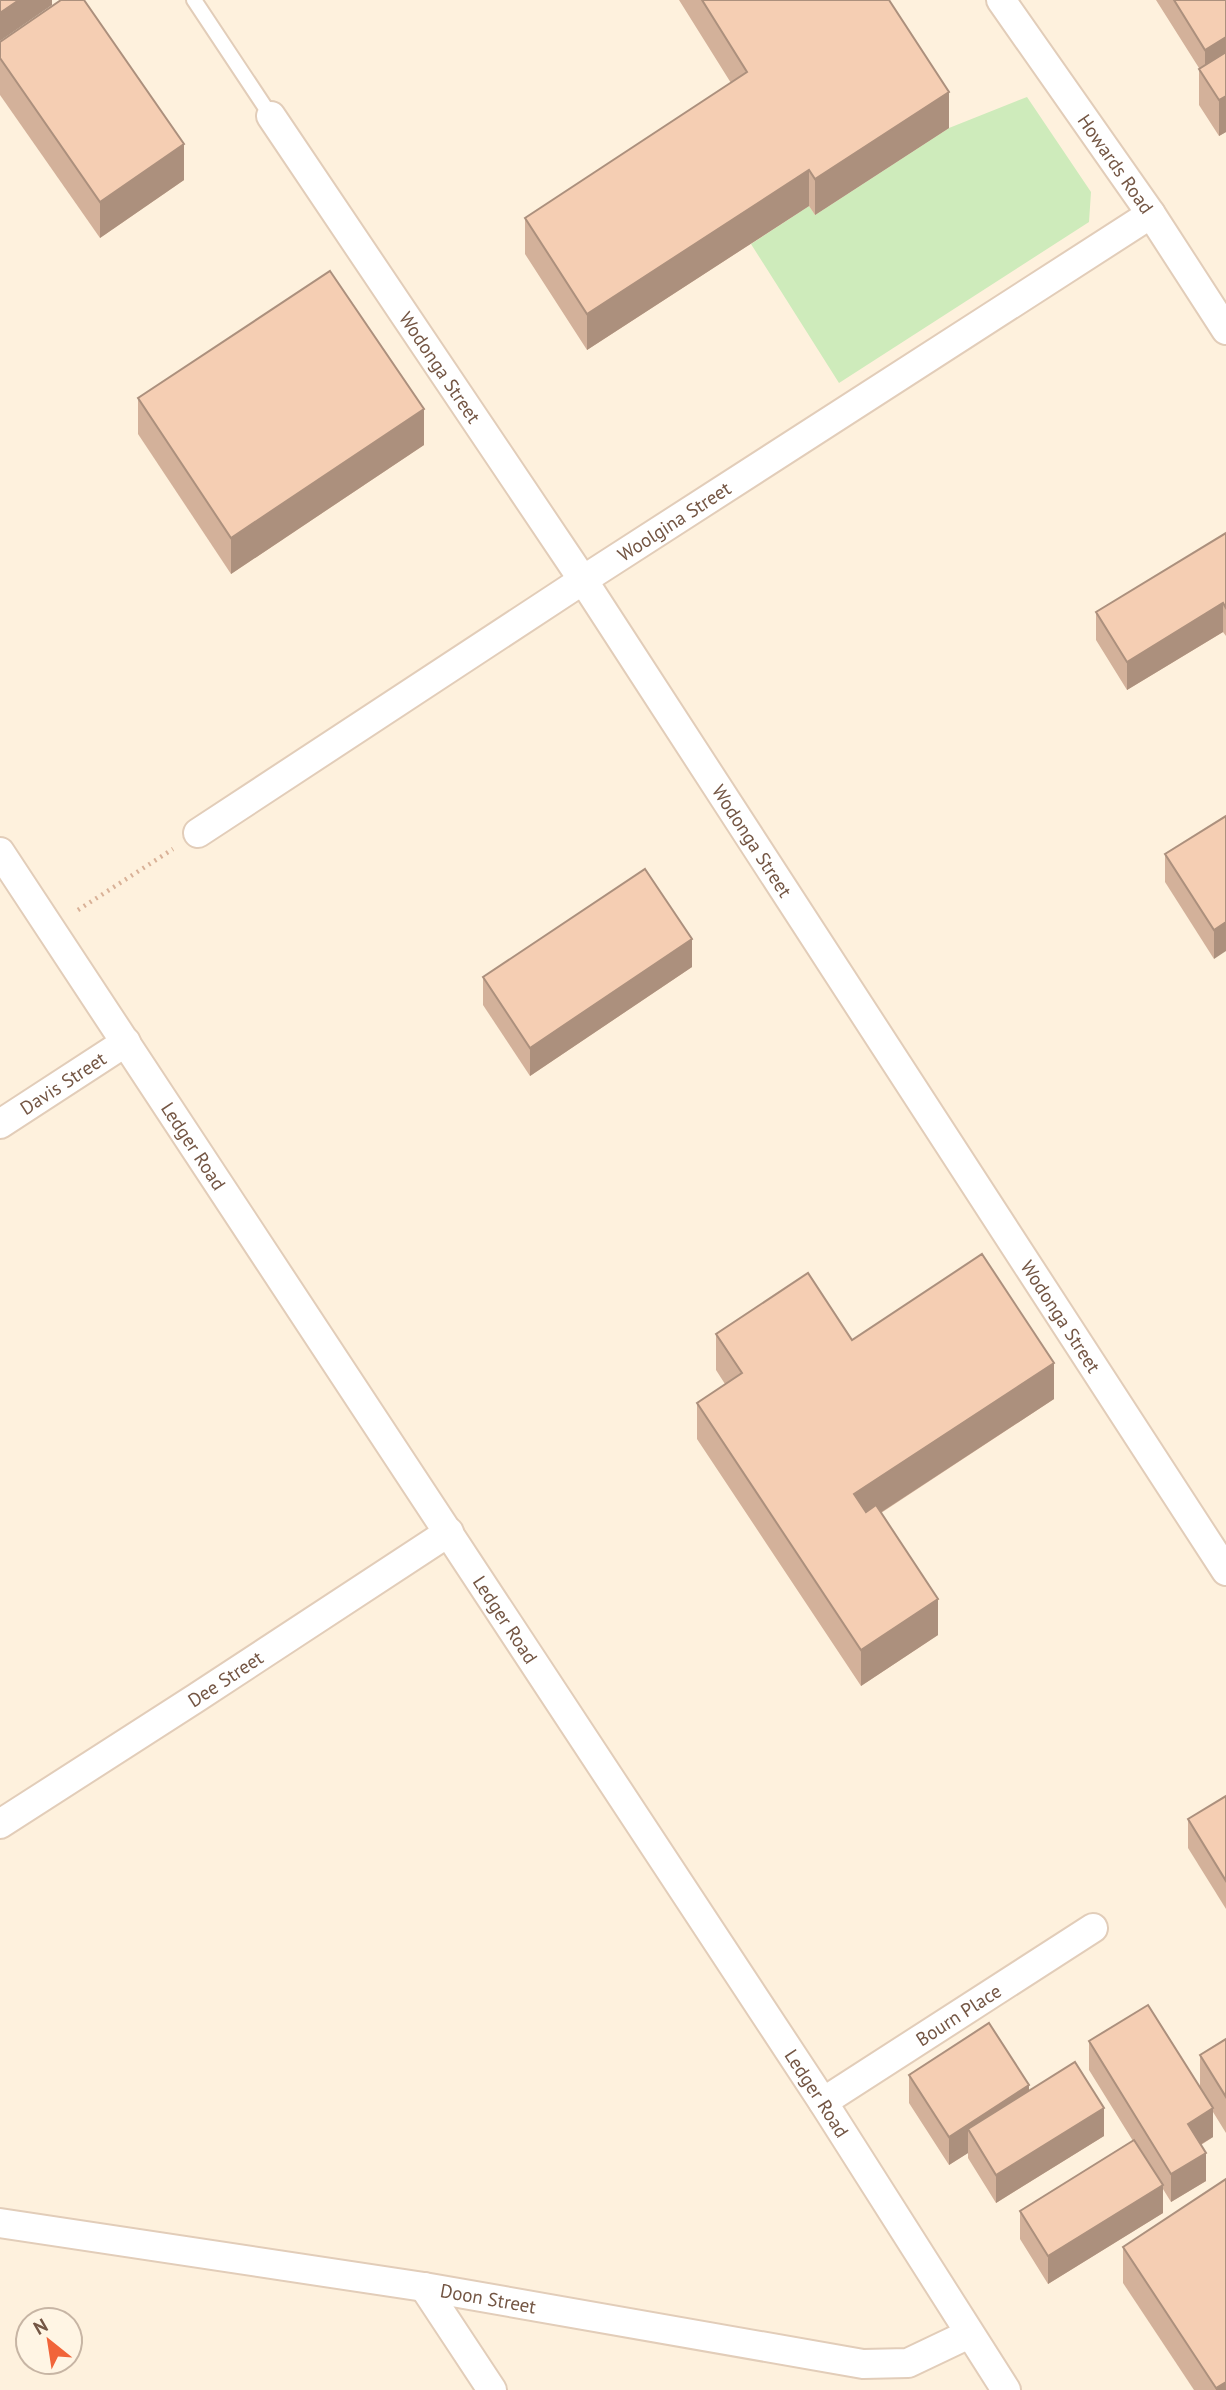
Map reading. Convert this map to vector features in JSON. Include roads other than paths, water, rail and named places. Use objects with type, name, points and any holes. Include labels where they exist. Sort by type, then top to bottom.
[{"type":"street","name":"Howards Road","points":[[1001,0],[1151,214],[1226,330]]},
{"type":"street","name":"Wodonga Street","points":[[271,116],[583,580],[1226,1571]]},
{"type":"street","name":"Woolgina Street","points":[[201,831],[583,580],[1151,214]]},
{"type":"street","name":"Ledger Road","points":[[0,852],[823,2102],[1006,2390]]},
{"type":"street","name":"Davis Street","points":[[0,1124],[126,1042]]},
{"type":"street","name":"Dee Street","points":[[0,1824],[449,1532]]},
{"type":"street","name":"Bourn Place","points":[[823,2102],[1093,1928]]},
{"type":"street","name":"Doon Street","points":[[0,2223],[424,2287],[863,2364],[908,2363],[969,2334]]},
{"type":"street","points":[[424,2287],[492,2390]]},
{"type":"lane","points":[[194,0],[271,116]]}]
